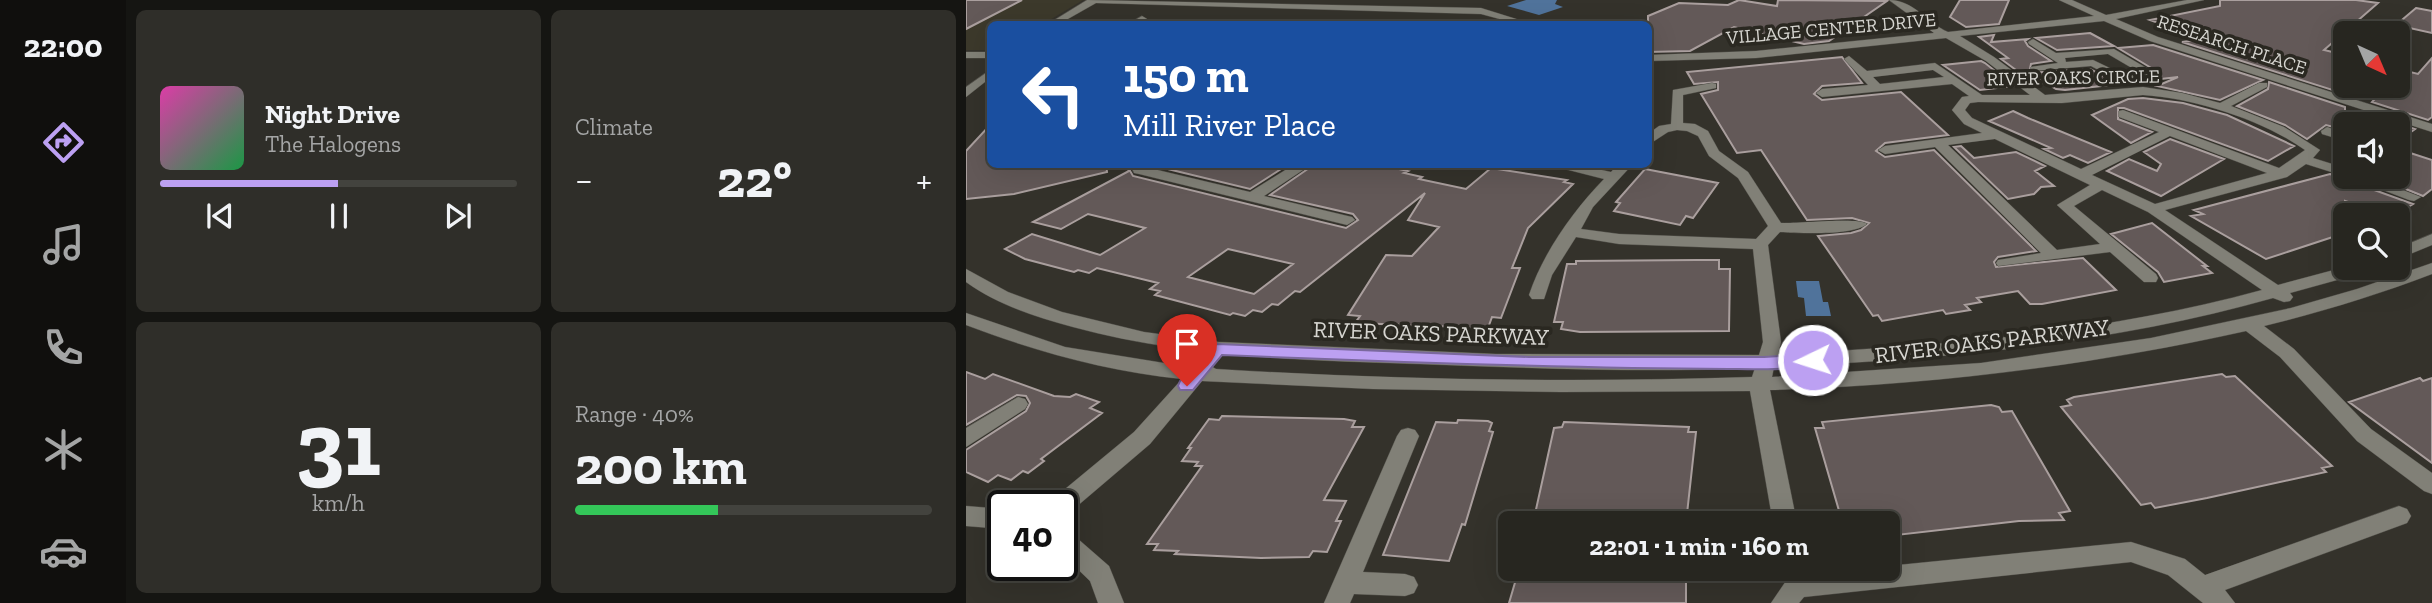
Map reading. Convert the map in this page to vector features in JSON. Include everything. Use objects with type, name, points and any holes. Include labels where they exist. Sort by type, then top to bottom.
[{"type":"street","points":[[1058,21],[1093,0],[1280,2],[1481,11],[1514,21]]},
{"type":"street","points":[[1073,21],[1107,0]]},
{"type":"street","points":[[1894,0],[1913,11],[1931,28],[1990,59],[2041,98]]},
{"type":"street","name":"RESEARCH PLACE","points":[[2064,0],[2154,39],[2432,128]]},
{"type":"street","name":"RESEARCH PLACE","points":[[2081,0],[2114,15],[2223,53],[2432,115]]},
{"type":"street","points":[[2114,15],[2119,10],[2169,0]]},
{"type":"street","points":[[2114,15],[2131,15],[2199,0]]},
{"type":"street","name":"VILLAGE CENTER DRIVE","points":[[1652,58],[1744,55],[2114,15]]},
{"type":"street","points":[[2033,42],[2068,66]]},
{"type":"street","points":[[2054,56],[2110,51],[2149,73],[2117,77]]},
{"type":"street","points":[[966,55],[987,54]]},
{"type":"street","points":[[1849,59],[1878,88]]},
{"type":"street","points":[[966,78],[987,63]]},
{"type":"street","points":[[2035,69],[2093,63],[2142,91]]},
{"type":"street","points":[[1864,75],[1935,66],[1979,98]]},
{"type":"street","points":[[966,93],[987,76]]},
{"type":"street","points":[[1822,93],[1954,80]]},
{"type":"street","points":[[2219,108],[2263,85]]},
{"type":"street","points":[[1677,126],[1675,101],[1678,93],[1712,86]]},
{"type":"street","name":"RIVER OAKS CIRCLE","points":[[2305,310],[2153,209],[1960,115],[1958,110],[1966,100],[1979,98],[2070,99],[2142,91],[2164,92],[2219,108],[2298,137],[2313,150],[2306,160]]},
{"type":"street","points":[[2123,114],[2281,174]]},
{"type":"street","points":[[1652,138],[1664,129],[1677,126],[1703,134],[1714,153],[1743,175],[1776,227]]},
{"type":"street","points":[[2326,131],[2333,133]]},
{"type":"street","points":[[2082,174],[2169,132]]},
{"type":"street","points":[[1885,150],[2000,134]]},
{"type":"street","points":[[1938,143],[2053,256]]},
{"type":"street","points":[[2153,209],[2281,174],[2306,160],[2333,169]]},
{"type":"street","points":[[1139,168],[1348,219]]},
{"type":"street","points":[[1252,197],[1299,168]]},
{"type":"street","points":[[1571,168],[1614,177]]},
{"type":"street","points":[[1538,296],[1544,275],[1587,205],[1622,168]]},
{"type":"street","points":[[2102,184],[2064,205],[2150,278]]},
{"type":"street","points":[[2393,189],[2414,197]]},
{"type":"street","points":[[1776,227],[1806,229],[1859,224]]},
{"type":"street","points":[[1571,232],[1619,239],[1760,244],[1776,227]]},
{"type":"street","points":[[2410,249],[2432,239]]},
{"type":"street","points":[[1760,244],[1772,342],[1759,386],[1783,511]]},
{"type":"street","points":[[2004,263],[2113,247]]},
{"type":"street","name":"RIVER OAKS PARKWAY","points":[[966,319],[1065,353],[1198,373],[1586,388],[1759,386],[1851,382],[2046,363],[2250,325],[2305,310],[2432,268]]},
{"type":"street","name":"RIVER OAKS PARKWAY","points":[[966,274],[1006,298],[1051,315],[1152,341],[1217,349],[1529,362],[1764,363],[1987,346],[2091,332],[2279,294],[2333,277]]},
{"type":"street","points":[[2250,325],[2287,353],[2364,435],[2432,485]]},
{"type":"street","points":[[1078,492],[1142,439],[1217,349]]},
{"type":"street","points":[[966,439],[1018,404]]},
{"type":"street","points":[[1405,585],[1341,592],[1408,436]]},
{"type":"street","points":[[966,516],[987,518]]},
{"type":"street","points":[[1792,586],[2131,552],[2176,567],[2212,595],[2399,516]]},
{"type":"street","points":[[1078,554],[1100,574],[1111,603]]},
{"type":"shaded area","points":[[966,0],[1083,0],[1048,21],[987,21],[987,50],[966,50]]},
{"type":"water","points":[[1526,0],[1557,0],[1555,4],[1563,7],[1539,15],[1507,6]]},
{"type":"water","points":[[1796,281],[1819,281],[1823,302],[1828,302],[1831,316],[1806,316],[1804,298],[1798,297]]},
{"type":"building","points":[[966,0],[1022,0],[966,29]]},
{"type":"building","points":[[1739,0],[1777,6],[1778,0],[1887,1],[1829,41],[1804,44],[1734,27],[1690,51],[1652,52],[1652,21],[1648,21],[1648,16],[1679,3],[1728,5]]},
{"type":"building","points":[[1960,0],[2009,0],[1999,24],[1966,27],[1950,17]]},
{"type":"building","points":[[2220,0],[2356,0],[2378,3],[2357,21],[2333,21],[2333,42],[2324,50],[2333,52],[2333,90],[2182,42],[2204,39],[2150,20],[2220,6]]},
{"type":"building","points":[[2416,8],[2432,11],[2432,33],[2410,28],[2410,21],[2401,21]]},
{"type":"building","points":[[2090,33],[2114,46],[2057,50],[2036,38]]},
{"type":"building","points":[[1994,35],[1991,42],[2028,39],[2025,41],[2028,46],[2051,61],[2031,64],[2029,73],[2090,69],[2119,84],[2065,90],[2056,89],[2046,83],[2035,84],[2001,59],[2008,58],[1979,37]]},
{"type":"building","points":[[2153,45],[2263,80],[2220,100],[2157,86],[2178,77],[2135,82],[2158,72],[2118,48]]},
{"type":"building","points":[[1842,57],[1862,83],[1822,86],[1814,94],[1822,100],[1901,92],[1948,135],[1885,143],[1876,151],[1885,157],[1934,150],[2036,251],[1998,257],[1994,262],[1996,267],[2083,258],[2116,290],[2042,304],[2030,304],[2018,291],[1977,298],[1981,302],[1965,305],[1970,310],[1946,314],[1943,310],[1882,321],[1878,315],[1873,316],[1818,236],[1851,233],[1861,230],[1869,223],[1852,218],[1807,220],[1761,150],[1737,153],[1701,94],[1718,90],[1718,82],[1694,84],[1687,72]]},
{"type":"building","points":[[2432,58],[2432,117],[2428,120],[2410,112],[2372,102],[2376,98],[2410,98],[2410,72],[2418,74]]},
{"type":"building","points":[[1981,61],[2014,86],[1980,90],[1943,65]]},
{"type":"building","points":[[2269,82],[2345,107],[2345,112],[2333,112],[2333,127],[2326,125],[2307,139],[2285,125],[2237,106],[2268,89]]},
{"type":"building","points":[[2128,99],[2183,103],[2227,115],[2294,146],[2268,161],[2118,108],[2118,119],[2152,132],[2131,143],[2092,115]]},
{"type":"building","points":[[2013,111],[2111,152],[2088,163],[2070,155],[2063,158],[2044,149],[2051,148],[1989,121]]},
{"type":"building","points":[[987,128],[987,168],[1106,168],[1107,172],[1014,194],[966,199],[966,151]]},
{"type":"building","points":[[2170,139],[2224,159],[2161,196],[2107,171],[2129,159],[2157,171],[2161,164],[2144,152]]},
{"type":"building","points":[[1961,146],[1974,158],[2016,152],[2045,166],[2035,171],[2054,186],[2041,187],[2034,194],[2008,199],[1954,147]]},
{"type":"building","points":[[2410,153],[2432,160],[2432,189],[2423,196],[2406,189],[2410,189]]},
{"type":"building","points":[[1128,168],[1133,176],[1346,228],[1358,220],[1353,214],[1270,195],[1309,168],[1394,168],[1422,177],[1419,179],[1466,189],[1491,168],[1567,180],[1564,182],[1573,184],[1528,228],[1512,268],[1520,268],[1501,318],[1492,317],[1488,328],[1355,323],[1360,316],[1348,315],[1386,255],[1412,256],[1439,227],[1408,220],[1425,193],[1300,292],[1295,291],[1278,305],[1272,304],[1262,312],[1253,310],[1245,316],[1233,313],[1230,315],[1155,295],[1160,291],[1150,289],[1158,283],[1097,268],[1089,273],[1078,270],[1074,272],[1025,259],[1005,249],[1032,234],[1100,255],[1145,228],[1088,214],[1061,229],[1033,222],[1129,171]],"holes":[[[1228,249],[1293,264],[1254,294],[1188,277]]]},
{"type":"building","points":[[1163,168],[1283,168],[1250,189]]},
{"type":"building","points":[[1645,169],[1718,183],[1693,218],[1686,216],[1680,225],[1614,211],[1620,203],[1616,202]]},
{"type":"building","points":[[2330,174],[2333,175],[2333,189],[2372,189],[2413,204],[2345,201],[2333,203],[2333,237],[2266,259],[2191,216],[2203,214],[2194,210]]},
{"type":"building","points":[[2152,223],[2207,266],[2203,266],[2212,273],[2164,282],[2158,272],[2111,234]]},
{"type":"building","points":[[1719,260],[1719,269],[1730,269],[1729,331],[1580,332],[1561,329],[1563,322],[1554,322],[1567,264],[1576,264],[1576,261]]},
{"type":"building","points":[[966,372],[985,379],[993,374],[1054,396],[1070,397],[1076,394],[1099,402],[1090,408],[1102,413],[1041,459],[1044,461],[1028,473],[1023,471],[1011,480],[998,475],[988,482],[966,472],[966,450],[1026,411],[1030,403],[1026,396],[1017,395],[966,425]]},
{"type":"building","points":[[2222,374],[2226,377],[2235,376],[2332,466],[2322,468],[2326,472],[2207,498],[2155,508],[2151,503],[2141,505],[2061,407],[2071,405],[2067,400],[2074,397]]},
{"type":"building","points":[[2420,378],[2423,381],[2432,378],[2432,463],[2349,402]]},
{"type":"building","points":[[1991,405],[1999,407],[2002,412],[2012,411],[2070,511],[2059,513],[2064,520],[2019,521],[1900,535],[1900,511],[1839,511],[1815,428],[1824,428],[1822,422]]},
{"type":"building","points":[[1222,416],[1344,419],[1355,421],[1352,427],[1364,427],[1324,500],[1346,501],[1336,521],[1341,521],[1327,552],[1313,551],[1309,557],[1261,558],[1175,554],[1178,551],[1154,550],[1158,544],[1147,544],[1202,466],[1195,466],[1198,462],[1182,461],[1191,448],[1188,448],[1209,419],[1219,420]]},
{"type":"building","points":[[1458,420],[1488,421],[1492,423],[1489,431],[1493,432],[1465,525],[1462,524],[1449,561],[1383,555],[1436,422],[1457,423]]},
{"type":"building","points":[[1564,422],[1689,427],[1688,432],[1696,432],[1687,511],[1536,511],[1554,428],[1562,427]]},
{"type":"building","points":[[1515,581],[1686,581],[1686,603],[1509,603]]},
{"type":"route","points":[[1187,386],[1217,349],[1529,362],[1764,363],[1813,360]]}]
